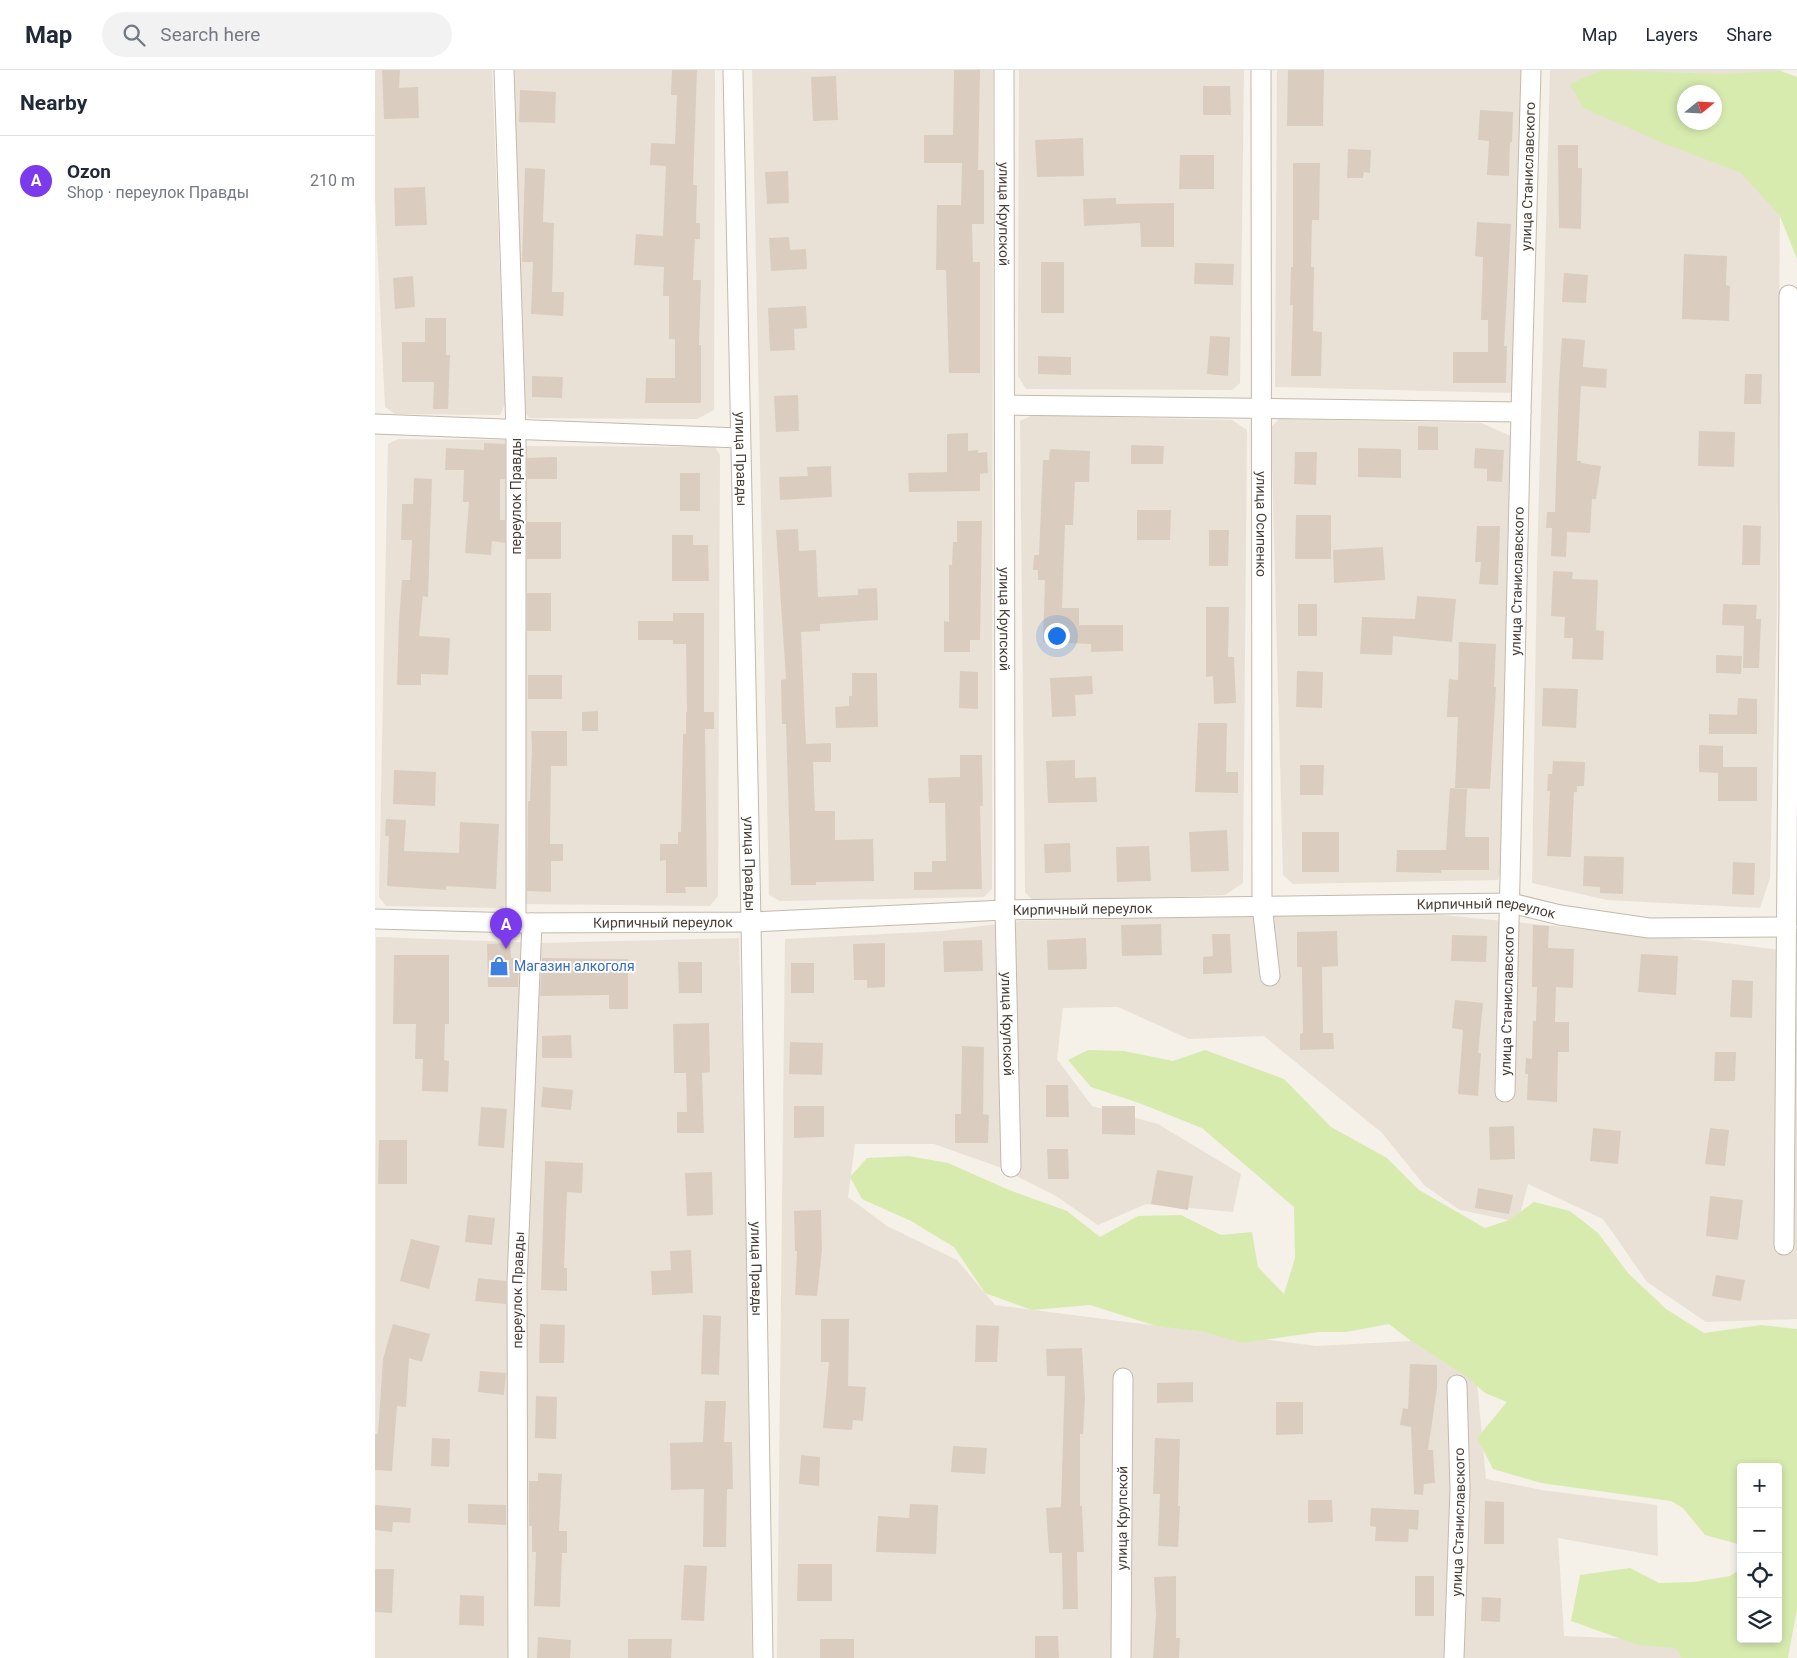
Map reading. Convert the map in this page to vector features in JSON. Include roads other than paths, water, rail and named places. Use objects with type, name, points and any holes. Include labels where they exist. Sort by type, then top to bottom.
[{"type":"street","name":"переулок Правды","points":[[504,70],[516,430],[524,923],[517,1282],[518,1658]]},
{"type":"street","name":"улица Правды","points":[[733,70],[739,438],[751,922],[763,1658]]},
{"type":"street","name":"улица Крупской","points":[[1005,70],[1005,910],[1011,1167]]},
{"type":"street","name":"улица Осипенко","points":[[1261,70],[1262,905],[1269,976]]},
{"type":"street","name":"улица Станиславского","points":[[1505,1092],[1531,70]]},
{"type":"street","points":[[1784,1245],[1787,927],[1792,709],[1789,295]]},
{"type":"street","points":[[1006,405],[1521,412]]},
{"type":"street","points":[[375,424],[739,438]]},
{"type":"street","name":"Кирпичный переулок","points":[[375,919],[524,923],[751,922],[1005,910],[1511,903],[1560,915],[1649,928],[1787,927]]},
{"type":"street","name":"улица Крупской","points":[[1121,1658],[1123,1378]]},
{"type":"street","name":"улица Станиславского","points":[[1454,1658],[1460,1489],[1457,1385]]},
{"type":"place","name":"Ozon","points":[[506,949]]},
{"type":"place","name":"Магазин алкоголя","points":[[499,966]]}]
